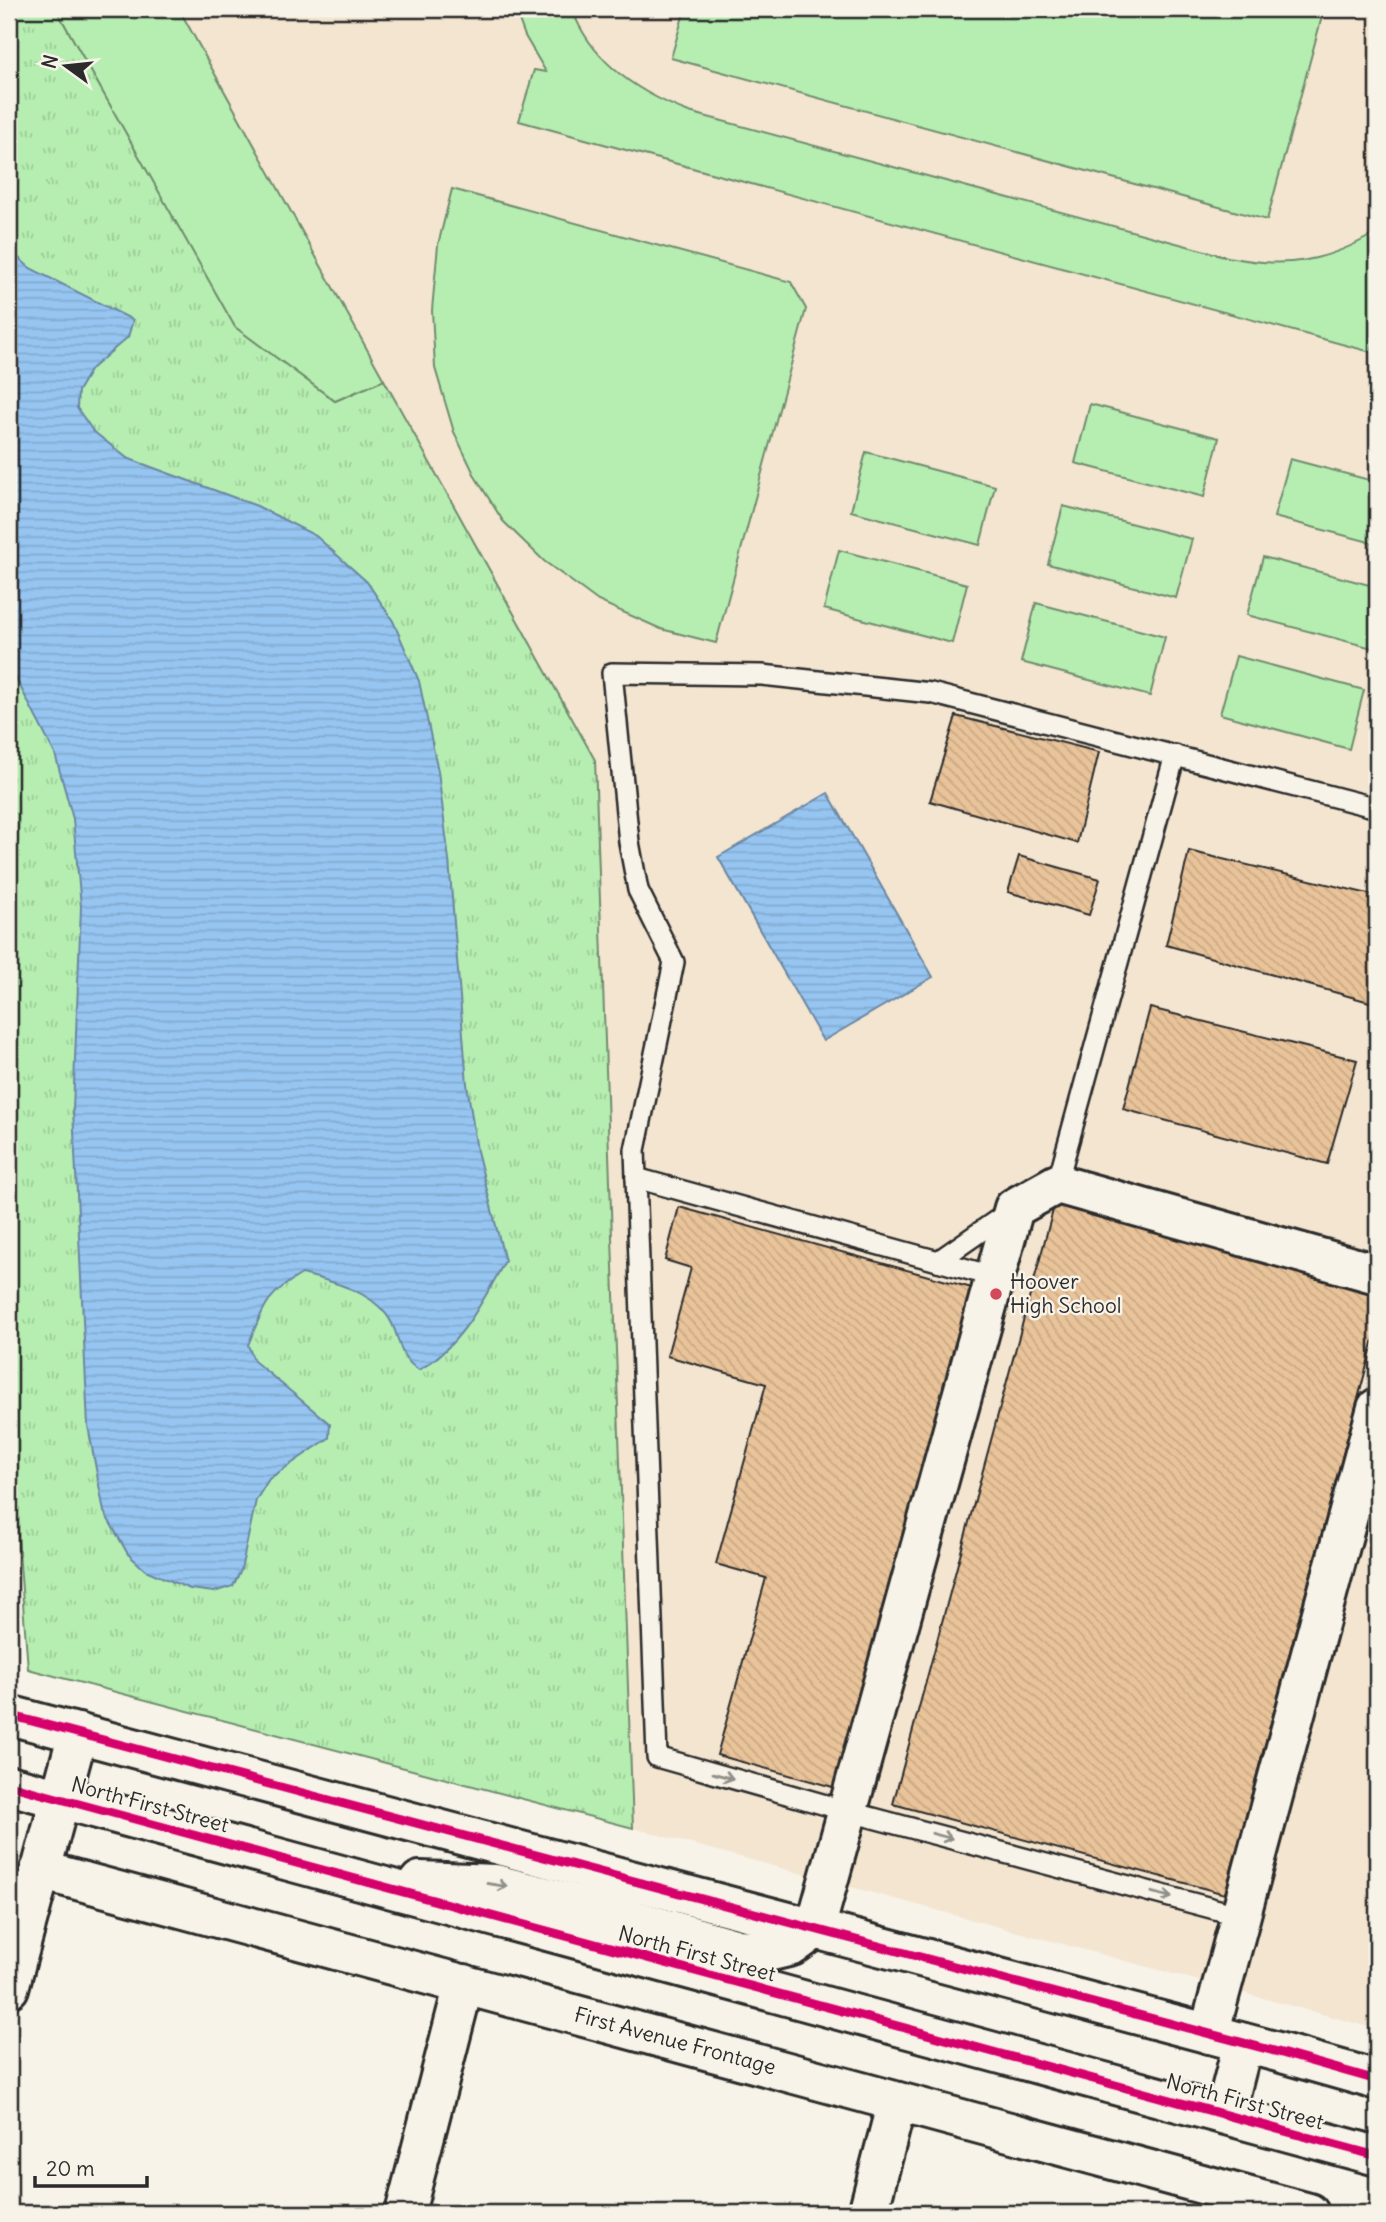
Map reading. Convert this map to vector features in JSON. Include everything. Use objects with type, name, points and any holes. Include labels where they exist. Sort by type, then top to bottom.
[{"type":"street","points":[[355,1879],[495,1884],[748,1950],[767,1952],[792,1946],[815,1929],[1014,1208],[1057,1184],[1377,1274]]},
{"type":"street","points":[[1225,2115],[1226,2038],[1241,1916],[1377,1408]]},
{"type":"street","points":[[9,1715],[1377,2080]]},
{"type":"street","points":[[9,1988],[78,1733]]},
{"type":"street","name":"North First Street","points":[[9,1785],[1377,2156]]},
{"type":"street","name":"First Avenue Frontage","points":[[40,1870],[1309,2213]]},
{"type":"street","points":[[405,2213],[464,1984]]},
{"type":"street","points":[[868,2213],[897,2102]]},
{"type":"lane","points":[[1241,1916],[847,1811],[657,1757],[635,1150],[674,961],[638,890],[629,842],[612,673],[762,675],[931,693],[1377,808]]},
{"type":"lane","points":[[1057,1184],[1175,755]]},
{"type":"lane","points":[[636,1178],[995,1277]]},
{"type":"lane","points":[[938,1261],[1014,1208]]},
{"type":"shaded area","name":"Hoover High School","points":[[179,9],[1377,9],[1377,2029],[633,1828],[595,760]]},
{"type":"green space","points":[[9,9],[56,9],[236,327],[335,401],[384,380],[595,760],[633,1828],[28,1669],[9,1419]]},
{"type":"green space","points":[[56,9],[179,9],[384,380],[335,401],[235,327]]},
{"type":"green space","points":[[515,9],[572,9],[591,44],[619,73],[652,95],[689,112],[1228,257],[1268,262],[1305,260],[1341,250],[1377,232],[1377,294],[1374,297],[1377,298],[1377,329],[1371,352],[519,121],[534,70],[546,72],[525,36]]},
{"type":"green space","points":[[685,9],[1324,9],[1267,220],[671,58]]},
{"type":"green space","points":[[452,189],[791,282],[806,309],[716,643],[661,629],[598,601],[544,561],[503,521],[476,478],[454,432],[435,368],[432,310],[438,245]]},
{"type":"green space","points":[[1090,404],[1219,438],[1204,497],[1075,463]]},
{"type":"green space","points":[[866,452],[995,486],[980,545],[851,511]]},
{"type":"green space","points":[[1290,459],[1377,482],[1377,544],[1274,517]]},
{"type":"green space","points":[[1063,506],[1192,539],[1176,598],[1048,564]]},
{"type":"green space","points":[[839,550],[967,584],[952,643],[824,609]]},
{"type":"green space","points":[[1263,557],[1377,587],[1376,649],[1247,615]]},
{"type":"green space","points":[[1036,603],[1165,637],[1150,696],[1021,662]]},
{"type":"green space","points":[[1236,656],[1364,690],[1349,749],[1220,714]]},
{"type":"water","points":[[9,249],[30,268],[133,320],[128,337],[91,369],[78,391],[77,408],[93,431],[127,458],[257,506],[316,536],[367,582],[393,621],[419,681],[438,771],[449,860],[467,1084],[477,1151],[505,1261],[459,1336],[447,1349],[419,1370],[406,1358],[386,1314],[359,1292],[302,1274],[272,1296],[248,1345],[254,1361],[330,1424],[329,1438],[269,1479],[256,1500],[241,1570],[233,1586],[214,1592],[190,1589],[145,1570],[128,1554],[104,1512],[88,1426],[73,1110],[81,907],[73,819],[55,754],[9,665]]},
{"type":"water","points":[[828,793],[933,977],[823,1041],[718,857]]},
{"type":"building","points":[[956,716],[1099,752],[1077,843],[930,801]]},
{"type":"building","points":[[1189,851],[1377,896],[1377,986],[1373,1003],[1166,945]]},
{"type":"building","points":[[1019,856],[1100,879],[1089,915],[1008,892]]},
{"type":"building","points":[[1150,1008],[1357,1060],[1327,1164],[1123,1109]]},
{"type":"building","points":[[1056,1199],[1377,1286],[1377,1328],[1225,1894],[893,1804]]},
{"type":"building","points":[[679,1207],[979,1290],[840,1789],[717,1755],[766,1578],[716,1564],[766,1384],[667,1356],[691,1268],[665,1260]]},
{"type":"cycle path","points":[[9,1715],[1377,2080]]},
{"type":"cycle path","points":[[9,1785],[1377,2156]]},
{"type":"place","name":"Hoover High School","points":[[996,1294]]}]
